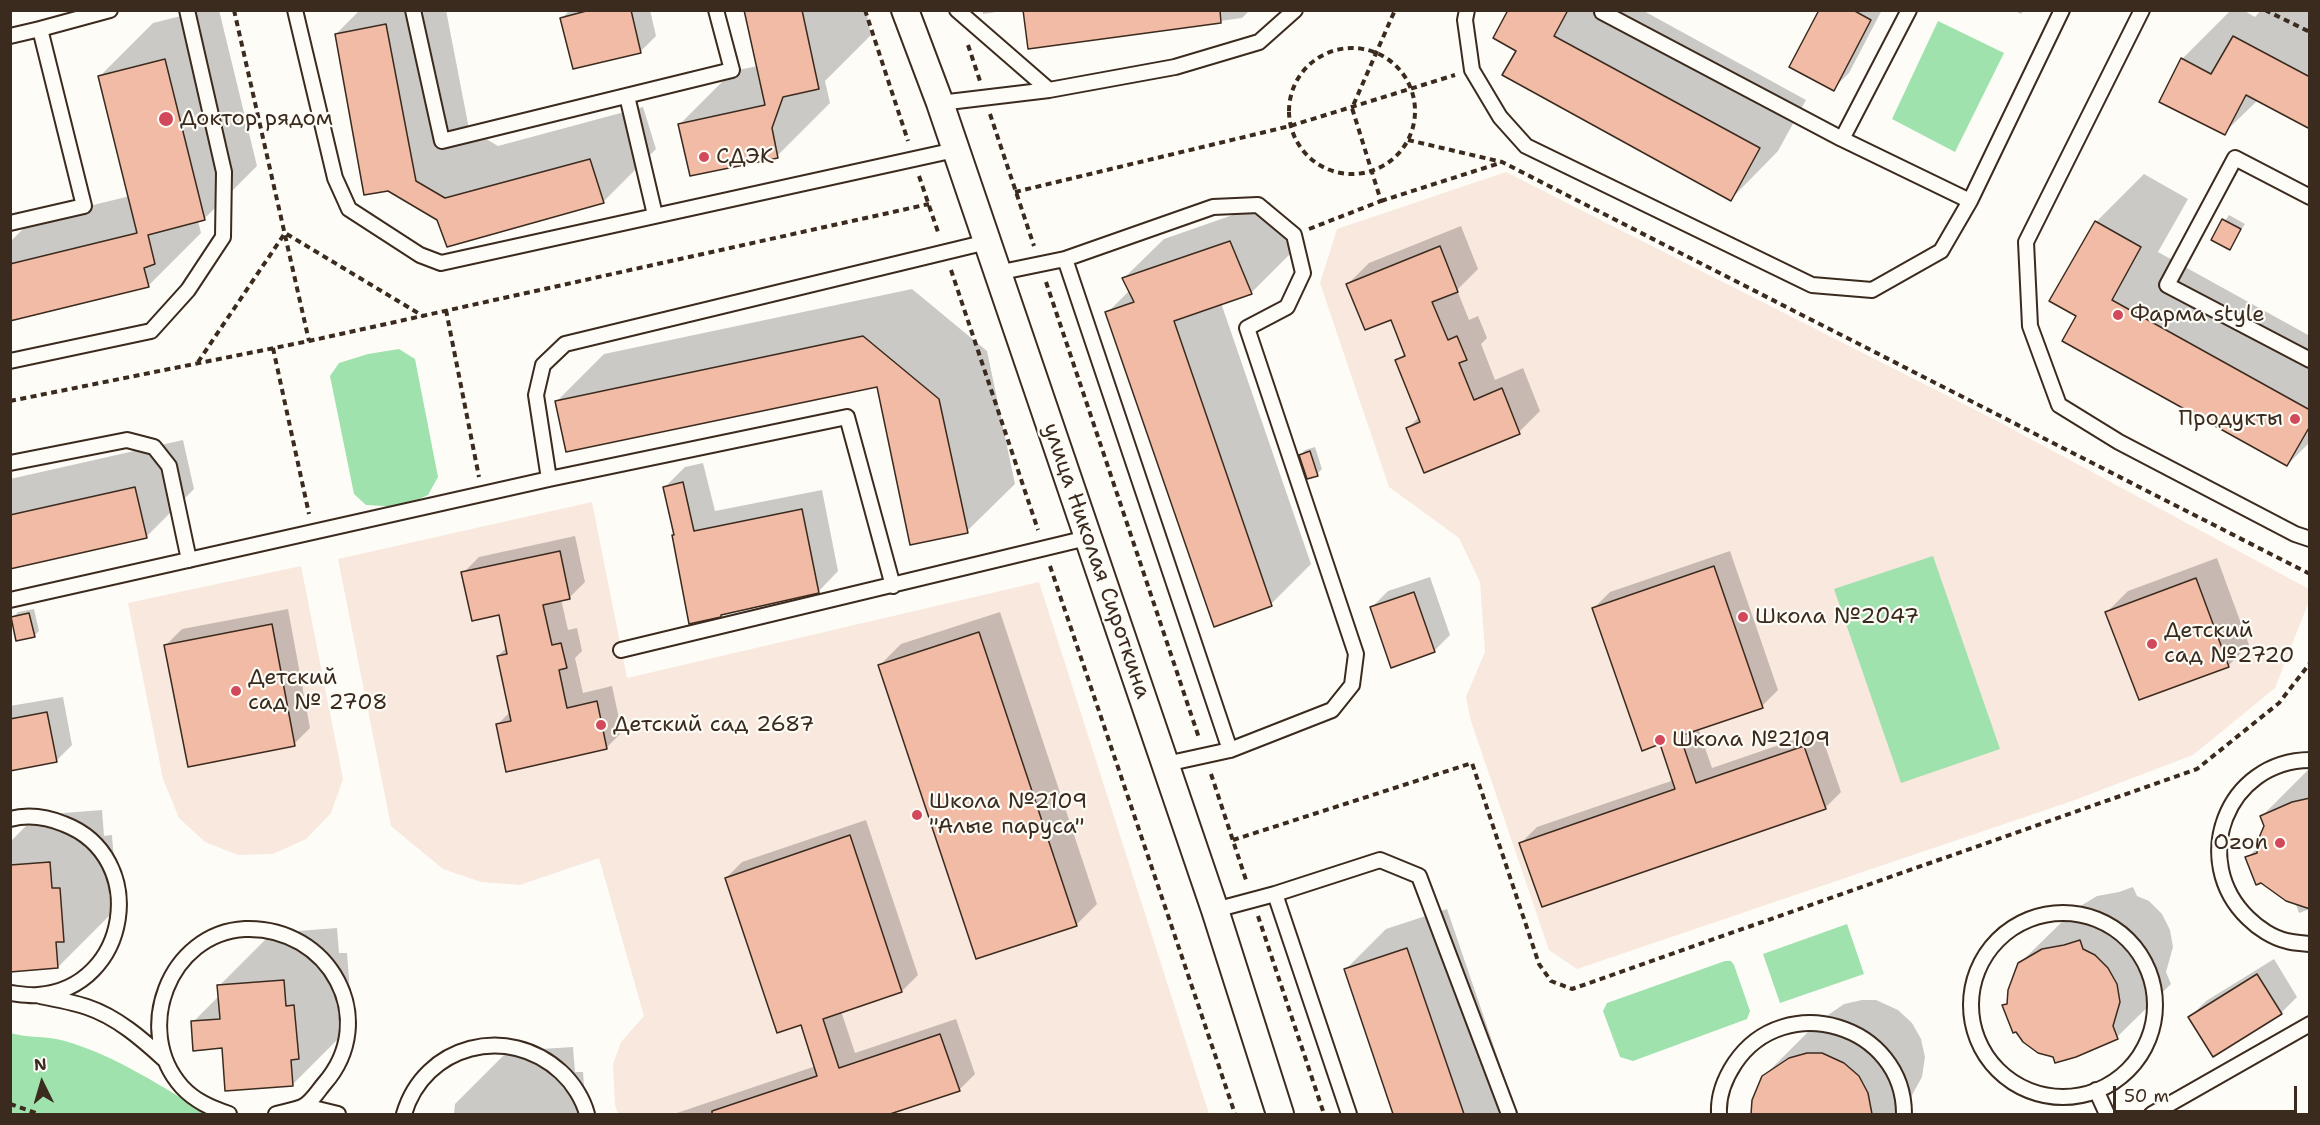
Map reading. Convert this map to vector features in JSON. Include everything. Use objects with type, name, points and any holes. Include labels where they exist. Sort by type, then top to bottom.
[{"type":"street","name":"улица Николая Сироткина","points":[[905,10],[940,103],[1166,764],[1280,1114]]},
{"type":"lane","points":[[10,36],[110,10]]},
{"type":"lane","points":[[10,361],[151,331],[188,291],[223,237],[224,172],[187,10]]},
{"type":"lane","points":[[295,10],[335,178],[349,209],[420,255],[441,263],[956,150]]},
{"type":"lane","points":[[413,10],[442,141],[732,70],[716,10]]},
{"type":"lane","points":[[940,103],[1049,90],[1175,67],[1259,42],[1295,10]]},
{"type":"lane","points":[[1467,10],[1465,20],[1472,70],[1500,117],[1526,146],[1812,285],[1872,290],[1941,252],[1970,201],[2062,10]]},
{"type":"lane","points":[[1603,10],[1602,12],[1842,139],[1970,201]]},
{"type":"lane","points":[[1842,139],[1909,10]]},
{"type":"lane","points":[[2142,10],[2026,242],[2030,326],[2059,405],[2119,442],[2295,534],[2310,539]]},
{"type":"lane","points":[[957,12],[1049,90]]},
{"type":"lane","points":[[10,223],[84,206],[40,29]]},
{"type":"lane","points":[[627,96],[655,215]]},
{"type":"lane","points":[[2310,197],[2235,158],[2167,285],[2310,360]]},
{"type":"lane","points":[[997,273],[1065,259],[1213,207],[1258,205],[1294,235],[1303,273],[1287,307],[1247,328],[1356,654],[1352,685],[1332,710],[1230,750],[1166,764]]},
{"type":"lane","points":[[549,478],[536,395],[543,365],[565,344],[987,243]]},
{"type":"lane","points":[[1065,259],[1230,750]]},
{"type":"lane","points":[[10,600],[549,478],[847,417],[893,586]]},
{"type":"lane","points":[[10,463],[127,440],[154,447],[169,466],[189,560]]},
{"type":"lane","points":[[621,650],[1087,538]]},
{"type":"lane","points":[[2310,760],[2294,760],[2266,770],[2241,790],[2225,816],[2218,847],[2221,878],[2235,906],[2257,928],[2286,941],[2310,944]]},
{"type":"lane","points":[[10,819],[22,816],[50,818],[76,828],[98,846],[113,870],[120,898],[118,925],[108,951],[90,973],[66,988],[38,995]]},
{"type":"lane","points":[[1215,910],[1275,894],[1380,860],[1419,876],[1509,1114]]},
{"type":"lane","points":[[1275,894],[1349,1114]]},
{"type":"lane","points":[[2047,913],[2079,913],[2109,923],[2133,944],[2150,971],[2156,1001],[2152,1033],[2137,1061],[2114,1083],[2096,1090],[2085,1095],[2055,1097],[2026,1090],[2001,1074],[1982,1051],[1972,1023],[1973,984],[1979,965],[1995,941],[2019,923],[2047,913]]},
{"type":"lane","points":[[166,1060],[159,1032],[160,1003],[172,975],[190,952],[215,937],[244,929],[273,931],[301,941],[324,960],[340,984],[348,1013],[347,1042],[336,1070],[305,1106]]},
{"type":"lane","points":[[10,993],[38,995],[87,1007],[101,1013],[139,1036],[166,1060],[182,1086],[205,1106],[228,1114]]},
{"type":"lane","points":[[1719,1114],[1719,1104],[1727,1076],[1743,1051],[1767,1033],[1795,1024],[1816,1023],[1827,1023],[1857,1034],[1881,1054],[1898,1081],[1904,1114]]},
{"type":"lane","points":[[2152,1114],[2310,1024]]},
{"type":"lane","points":[[404,1114],[408,1098],[427,1072],[454,1053],[486,1045],[518,1047],[548,1060],[572,1083],[587,1114]]},
{"type":"lane","points":[[2096,1090],[2107,1114]]},
{"type":"lane","points":[[276,1114],[305,1106],[338,1114]]},
{"type":"path","points":[[234,10],[309,341]]},
{"type":"path","points":[[1381,201],[1352,108],[1395,10]]},
{"type":"path","points":[[2265,10],[2310,32]]},
{"type":"path","points":[[957,12],[1015,192],[1324,1114]]},
{"type":"path","points":[[1357,47],[1376,52],[1391,61],[1403,74],[1411,90],[1415,107],[1408,140],[1398,153],[1386,163],[1372,170],[1351,174],[1330,170],[1312,160],[1298,145],[1290,126],[1288,106],[1293,87],[1303,69],[1318,57],[1337,49],[1357,47]]},
{"type":"path","points":[[1015,192],[1290,126],[1472,70]]},
{"type":"path","points":[[1408,140],[1502,162],[2310,574]]},
{"type":"path","points":[[1294,235],[1381,201],[1502,162]]},
{"type":"path","points":[[10,401],[309,341],[929,204]]},
{"type":"path","points":[[285,233],[423,316]]},
{"type":"path","points":[[198,363],[285,233]]},
{"type":"path","points":[[447,310],[482,494]]},
{"type":"path","points":[[273,348],[313,532]]},
{"type":"path","points":[[1233,840],[1472,763],[1539,964],[1551,981],[1572,989],[2197,769],[2279,703],[2310,663]]},
{"type":"path","points":[[10,1104],[39,1114]]},
{"type":"shaded area","points":[[1506,172],[2003,424],[2309,589],[2309,601],[2275,688],[2193,755],[2072,801],[1577,969],[1549,950],[1471,721],[1466,697],[1485,652],[1480,582],[1459,538],[1389,487],[1320,283],[1337,229]]},
{"type":"shaded area","name":"Школа №2109 \"Алые паруса\"","points":[[592,502],[627,678],[1039,582],[1209,1114],[618,1114],[615,1105],[613,1064],[621,1042],[644,1016],[599,858],[520,885],[481,882],[443,869],[391,826],[338,559]]},
{"type":"shaded area","name":"Детский сад № 2708","points":[[301,566],[343,779],[331,813],[306,839],[273,854],[238,855],[205,842],[179,818],[163,779],[128,603]]},
{"type":"green space","points":[[1938,21],[2004,53],[1955,152],[1892,119]]},
{"type":"green space","points":[[399,349],[415,359],[438,477],[428,495],[401,507],[366,505],[354,494],[330,376],[339,363],[368,354]]},
{"type":"green space","points":[[1933,556],[2000,749],[1901,783],[1834,589]]},
{"type":"green space","points":[[1847,924],[1864,974],[1780,1003],[1763,954]]},
{"type":"green space","points":[[1725,961],[1731,961],[1734,965],[1750,1011],[1747,1019],[1633,1061],[1620,1057],[1603,1011],[1607,1003]]},
{"type":"green space","points":[[10,1033],[58,1039],[84,1047],[139,1073],[209,1114],[11,1114]]},
{"type":"building","points":[[590,10],[631,10],[641,53],[573,69],[560,18]]},
{"type":"building","points":[[744,10],[802,10],[819,89],[783,97],[772,128],[778,158],[690,176],[678,124],[765,105]]},
{"type":"building","points":[[1023,10],[1220,10],[1221,23],[1028,49]]},
{"type":"building","points":[[1508,10],[1568,10],[1554,36],[1760,148],[1731,201],[1502,75],[1516,51],[1493,38]]},
{"type":"building","points":[[1819,10],[1853,10],[1871,20],[1834,91],[1789,67]]},
{"type":"building","points":[[386,24],[416,181],[445,198],[590,159],[604,203],[447,247],[437,220],[388,191],[364,195],[335,34]]},
{"type":"building","points":[[2233,36],[2310,77],[2310,129],[2246,95],[2225,135],[2159,102],[2181,58],[2211,74]]},
{"type":"building","points":[[165,59],[205,220],[148,235],[155,264],[144,268],[149,287],[10,321],[10,264],[137,233],[98,76]]},
{"type":"building","points":[[2222,219],[2241,229],[2230,250],[2211,240]]},
{"type":"building","points":[[2095,221],[2141,247],[2112,300],[2310,410],[2310,426],[2287,466],[2062,341],[2076,316],[2049,301]]},
{"type":"building","points":[[1230,241],[1252,294],[1174,321],[1272,606],[1214,627],[1105,312],[1134,302],[1122,278]]},
{"type":"building","points":[[1440,246],[1458,292],[1432,302],[1448,340],[1457,336],[1467,360],[1459,363],[1474,400],[1502,388],[1520,434],[1424,473],[1406,428],[1420,422],[1395,360],[1405,356],[1391,320],[1365,330],[1346,284]]},
{"type":"building","points":[[863,336],[939,399],[968,533],[910,545],[877,387],[566,452],[555,401]]},
{"type":"building","points":[[1310,451],[1318,476],[1307,479],[1299,455]]},
{"type":"building","points":[[683,482],[694,531],[802,509],[819,593],[689,624],[672,535],[674,535],[663,487]]},
{"type":"building","points":[[135,487],[147,538],[10,569],[10,515]]},
{"type":"building","points":[[560,551],[570,599],[543,605],[552,645],[561,643],[567,668],[559,670],[567,708],[597,701],[607,749],[506,772],[496,724],[511,721],[497,656],[507,654],[499,615],[472,621],[461,572]]},
{"type":"building","name":"Школа №2109","points":[[1714,566],[1763,708],[1680,736],[1696,783],[1804,746],[1826,809],[1542,907],[1519,843],[1675,789],[1660,744],[1642,751],[1592,608]]},
{"type":"building","points":[[2196,578],[2229,667],[2139,700],[2105,612]]},
{"type":"building","points":[[1414,592],[1435,652],[1391,668],[1370,607]]},
{"type":"building","points":[[29,613],[35,637],[16,641],[11,617]]},
{"type":"building","points":[[272,624],[295,746],[188,767],[164,645]]},
{"type":"building","points":[[979,632],[1077,926],[976,959],[878,665]]},
{"type":"building","points":[[47,712],[57,762],[10,771],[10,719]]},
{"type":"building","points":[[2310,798],[2310,909],[2286,901],[2261,883],[2256,885],[2245,857],[2257,853],[2258,840],[2264,826],[2260,816],[2292,802]]},
{"type":"building","points":[[850,835],[902,992],[823,1019],[839,1068],[940,1034],[960,1091],[890,1114],[712,1114],[712,1111],[817,1076],[801,1025],[777,1033],[725,878]]},
{"type":"building","points":[[50,862],[52,888],[60,888],[64,942],[56,942],[58,968],[10,972],[10,865]]},
{"type":"building","points":[[2080,940],[2083,949],[2095,955],[2108,968],[2117,984],[2120,1002],[2113,1026],[2118,1039],[2076,1057],[2055,1063],[2053,1057],[2038,1053],[2023,1042],[2016,1032],[2013,1033],[2002,1005],[2007,1004],[2008,990],[2018,963],[2042,949]]},
{"type":"building","points":[[1407,948],[1464,1114],[1393,1114],[1344,969]]},
{"type":"building","points":[[2257,974],[2282,1014],[2213,1057],[2188,1017]]},
{"type":"building","points":[[284,980],[286,1006],[294,1005],[299,1059],[291,1060],[293,1086],[225,1091],[222,1048],[193,1051],[191,1021],[220,1019],[217,985]]},
{"type":"building","points":[[1807,1053],[1822,1053],[1844,1063],[1859,1076],[1868,1093],[1872,1114],[1751,1114],[1752,1100],[1762,1076],[1789,1058]]},
{"type":"place","name":"Доктор рядом","points":[[166,119]]},
{"type":"place","name":"СДЭК","points":[[704,157]]},
{"type":"place","name":"Фарма style","points":[[2118,315]]},
{"type":"place","name":"Продукты","points":[[2295,419]]},
{"type":"place","name":"Школа №2047","points":[[1743,617]]},
{"type":"place","name":"Детский сад №2720","points":[[2152,644]]},
{"type":"place","name":"Детский сад № 2708","points":[[236,691]]},
{"type":"place","name":"Детский сад 2687","points":[[601,725]]},
{"type":"place","name":"Школа №2109","points":[[1660,740]]},
{"type":"place","name":"Школа №2109 \"Алые паруса\"","points":[[917,815]]},
{"type":"place","name":"Ozon","points":[[2280,843]]}]
